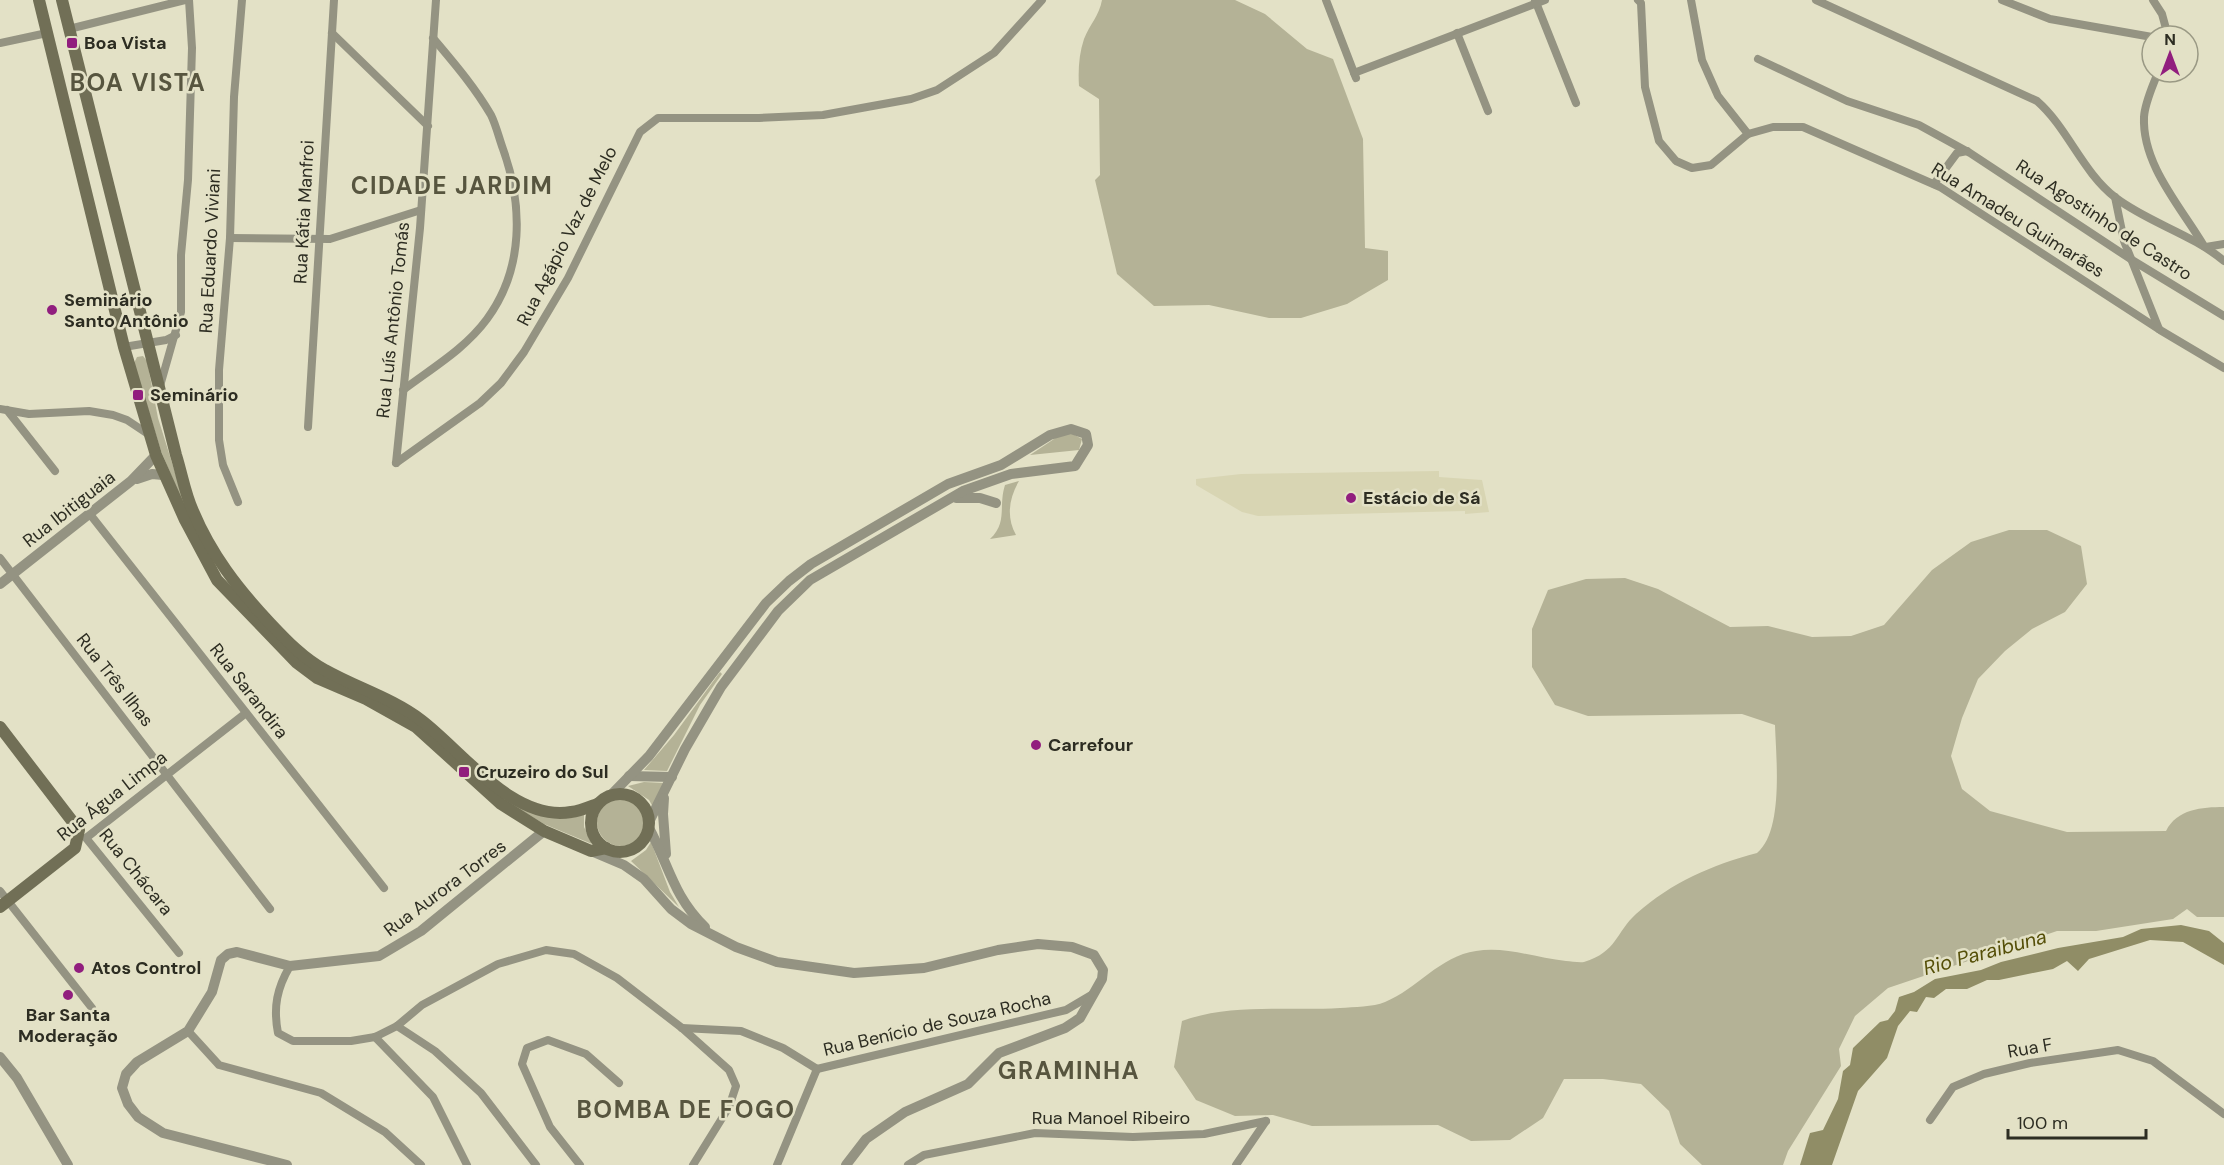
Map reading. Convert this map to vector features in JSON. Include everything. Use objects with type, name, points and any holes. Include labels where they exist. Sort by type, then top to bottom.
[{"type":"main road","points":[[39,0],[124,347],[156,455],[163,475],[217,580],[297,663],[317,678],[366,699],[417,728],[501,804],[544,831],[591,851],[628,851],[636,847],[649,825],[643,806],[636,799],[620,794],[611,795],[597,804],[571,812],[541,810],[510,798],[420,720],[380,696],[324,670],[305,657],[242,593],[219,562],[192,510],[146,342],[62,0]]},
{"type":"main road","points":[[82,177],[104,168]]},
{"type":"main road","name":"Rua Chácara","points":[[2,734],[82,834]]},
{"type":"main road","points":[[541,810],[581,805],[607,794],[625,780]]},
{"type":"main road","points":[[597,804],[592,812],[591,830],[595,839],[609,850]]},
{"type":"main road","name":"Rua Água Limpa","points":[[2,900],[75,848],[82,834]]},
{"type":"street","points":[[69,29],[187,0],[192,48],[188,180],[181,255],[181,312],[159,390]]},
{"type":"street","name":"Rua Eduardo Viviani","points":[[238,502],[223,465],[219,440],[219,370],[230,238],[234,97],[242,0]]},
{"type":"street","name":"Rua Kátia Manfroi","points":[[308,427],[334,0]]},
{"type":"street","name":"Rua Luís Antônio Tomás","points":[[396,463],[421,210],[436,0]]},
{"type":"street","name":"Rua Agápio Vaz de Melo","points":[[396,463],[480,403],[501,383],[524,352],[568,278],[640,132],[658,118],[759,118],[823,115],[911,99],[937,90],[994,53],[1041,0]]},
{"type":"street","points":[[1326,0],[1355,75],[1539,1],[1576,103]]},
{"type":"street","name":"Rua Amadeu Guimarães","points":[[1638,0],[1641,3],[1645,87],[1659,141],[1676,161],[1692,168],[1711,165],[1748,134],[1773,127],[1803,127],[1934,184],[2160,330],[2224,368]]},
{"type":"street","points":[[1691,0],[1702,60],[1718,96],[1748,134]]},
{"type":"street","points":[[1816,0],[2037,100],[2054,116],[2089,169],[2115,198],[2206,247],[2224,261]]},
{"type":"street","points":[[2002,0],[2050,19],[2140,35]]},
{"type":"street","points":[[2153,0],[2162,14],[2165,24]]},
{"type":"street","points":[[0,43],[46,33]]},
{"type":"street","points":[[332,33],[428,126]]},
{"type":"street","points":[[1457,33],[1488,111]]},
{"type":"street","points":[[404,390],[454,353],[487,319],[507,286],[517,236],[513,177],[492,117],[466,77],[433,38]]},
{"type":"street","name":"Rua Agostinho de Castro","points":[[1758,59],[1846,102],[1919,125],[1967,151],[2132,260],[2224,316]]},
{"type":"street","points":[[2154,84],[2144,114],[2150,154],[2158,171],[2206,247]]},
{"type":"street","points":[[1934,184],[1957,153],[1967,151]]},
{"type":"street","points":[[2115,198],[2120,227],[2160,330]]},
{"type":"street","points":[[230,238],[330,239],[421,210]]},
{"type":"street","points":[[2206,247],[2224,244]]},
{"type":"street","points":[[124,347],[157,342],[176,335]]},
{"type":"street","points":[[4,409],[29,414],[89,411],[113,415],[127,420],[151,436]]},
{"type":"street","points":[[4,409],[55,471]]},
{"type":"street","points":[[611,795],[692,701],[766,603],[789,581],[811,564],[948,484],[1001,465],[1050,435],[1066,430],[1082,430],[1088,439],[1084,454],[1075,466],[1000,478],[963,491],[810,580],[788,601],[721,687],[672,777],[649,825],[668,875],[691,913],[712,933]]},
{"type":"street","name":"Rua Ibitiguaia","points":[[0,584],[131,481],[156,455]]},
{"type":"street","points":[[1000,478],[1001,465]]},
{"type":"street","name":"Rua Ibitiguaia","points":[[131,481],[146,475],[163,475]]},
{"type":"street","points":[[942,504],[965,496],[996,503]]},
{"type":"street","name":"Rua Sarandira","points":[[90,513],[384,888]]},
{"type":"street","name":"Rua Três Ilhas","points":[[0,558],[270,909]]},
{"type":"street","name":"Rua Água Limpa","points":[[82,834],[167,775],[246,713]]},
{"type":"street","points":[[625,780],[672,777]]},
{"type":"street","points":[[665,792],[663,814],[668,875]]},
{"type":"street","name":"Rua Aurora Torres","points":[[287,1165],[163,1133],[138,1117],[128,1104],[122,1088],[126,1074],[137,1062],[188,1031],[212,992],[221,960],[228,954],[237,952],[290,966],[379,956],[402,944],[485,882],[544,831]]},
{"type":"street","name":"Rua Chácara","points":[[82,834],[179,953]]},
{"type":"street","points":[[609,850],[624,865],[644,879],[671,909],[691,924],[736,947],[777,962],[854,974],[924,968],[1038,944],[1072,947],[1094,955],[1100,962],[1103,970],[1096,993],[1080,1018],[1065,1028],[999,1053],[968,1084],[905,1112],[866,1139],[846,1165]]},
{"type":"street","points":[[591,851],[624,865]]},
{"type":"street","points":[[2,900],[92,1008]]},
{"type":"street","points":[[290,966],[281,982],[274,1010],[278,1033],[293,1041],[351,1041],[375,1036],[397,1026],[422,1005],[498,964],[546,950],[574,954],[617,978],[682,1028],[729,1070],[736,1086],[729,1107],[693,1165]]},
{"type":"street","name":"Rua Benício de Souza Rocha","points":[[817,1069],[1066,1010],[1096,993]]},
{"type":"street","points":[[397,1026],[435,1051],[481,1093],[536,1165]]},
{"type":"street","points":[[682,1028],[741,1031],[783,1048],[817,1069],[777,1165]]},
{"type":"street","points":[[188,1031],[219,1065],[321,1093],[385,1132],[421,1165]]},
{"type":"street","points":[[375,1036],[433,1097],[466,1165]]},
{"type":"street","points":[[580,1165],[545,1116],[522,1064],[527,1048],[548,1040],[558,1043],[586,1054],[619,1083]]},
{"type":"street","name":"Rua F","points":[[1930,1120],[1953,1087],[1984,1074],[2030,1063],[2118,1050],[2153,1061],[2224,1114]]},
{"type":"street","points":[[0,1057],[17,1078],[68,1165]]},
{"type":"street","name":"Rua Manoel Ribeiro","points":[[908,1165],[924,1155],[1035,1132],[1133,1137],[1192,1134],[1266,1121],[1236,1165]]},
{"type":"shaded area","points":[[1102,0],[1235,0],[1265,14],[1307,49],[1333,59],[1363,139],[1365,248],[1388,251],[1388,280],[1347,304],[1301,318],[1269,318],[1209,305],[1154,306],[1117,274],[1095,180],[1100,175],[1099,99],[1079,86],[1082,45]]},
{"type":"shaded area","points":[[143,356],[147,361],[158,418],[189,517],[161,451],[134,363],[137,357]]},
{"type":"shaded area","points":[[1071,433],[1082,439],[1079,450],[1030,455],[1057,437]]},
{"type":"shaded area","name":"Estácio de Sá","points":[[1439,471],[1439,477],[1482,480],[1489,512],[1258,516],[1242,512],[1196,485],[1196,479],[1241,474]]},
{"type":"shaded area","points":[[1019,481],[1010,508],[1011,521],[1016,535],[990,539],[996,533],[1001,520],[1005,485]]},
{"type":"shaded area","points":[[2009,530],[2047,530],[2081,546],[2087,584],[2065,612],[2032,629],[2005,651],[1978,679],[1962,718],[1951,756],[1962,789],[1990,811],[2067,832],[2166,831],[2183,814],[2199,809],[2224,807],[2224,917],[2197,917],[2187,909],[2173,919],[2096,931],[2057,931],[1888,988],[1855,1016],[1839,1049],[1841,1066],[1788,1151],[1783,1165],[1702,1165],[1680,1144],[1669,1111],[1641,1084],[1603,1079],[1564,1079],[1543,1118],[1510,1140],[1471,1141],[1438,1125],[1312,1126],[1273,1115],[1235,1116],[1196,1100],[1174,1067],[1182,1021],[1201,1015],[1240,1010],[1320,1009],[1380,1004],[1397,996],[1451,959],[1476,951],[1510,951],[1555,960],[1584,962],[1595,958],[1610,947],[1636,914],[1664,893],[1708,869],[1757,853],[1766,842],[1775,811],[1777,774],[1775,725],[1742,714],[1588,716],[1555,705],[1532,667],[1532,629],[1548,590],[1586,579],[1625,578],[1658,589],[1730,627],[1768,626],[1812,637],[1851,636],[1884,625],[1932,570],[1971,542]]},
{"type":"shaded area","points":[[720,672],[722,674],[700,705],[667,771],[644,770],[674,735]]},
{"type":"shaded area","points":[[644,782],[663,783],[653,807],[649,800],[628,786]]},
{"type":"shaded area","points":[[621,798],[638,805],[645,822],[638,839],[621,846],[604,839],[597,822],[604,805]]},
{"type":"shaded area","points":[[508,802],[584,813],[584,827],[592,844],[544,824]]},
{"type":"shaded area","points":[[651,842],[670,892],[679,907],[631,861],[646,850]]},
{"type":"shaded area","name":"Rio Paraibuna","points":[[2181,925],[2209,931],[2224,943],[2224,965],[2183,942],[2150,940],[2089,959],[2078,971],[2067,961],[2053,969],[1999,980],[1987,980],[1967,989],[1946,989],[1934,998],[1926,997],[1917,1012],[1910,1011],[1898,1026],[1887,1058],[1858,1091],[1832,1165],[1800,1165],[1810,1133],[1823,1130],[1838,1099],[1843,1071],[1850,1065],[1853,1048],[1880,1022],[1888,1020],[1895,1011],[1899,997],[1914,992],[1935,979],[1981,970],[2001,962],[2058,948],[2123,937],[2141,929]]},
{"type":"place","name":"Boa Vista","points":[[72,43]]},
{"type":"place","name":"Seminário Santo Antônio","points":[[52,310]]},
{"type":"place","name":"Seminário","points":[[138,395]]},
{"type":"place","name":"Estácio de Sá","points":[[1351,498]]},
{"type":"place","name":"Carrefour","points":[[1036,745]]},
{"type":"place","name":"Cruzeiro do Sul","points":[[464,772]]},
{"type":"place","name":"Atos Control","points":[[79,968]]},
{"type":"place","name":"Bar Santa Moderação","points":[[68,995]]},
{"type":"district","name":"BOA VISTA","points":[[138,83]]},
{"type":"district","name":"CIDADE JARDIM","points":[[452,186]]},
{"type":"district","name":"GRAMINHA","points":[[1069,1071]]},
{"type":"district","name":"BOMBA DE FOGO","points":[[686,1110]]}]
